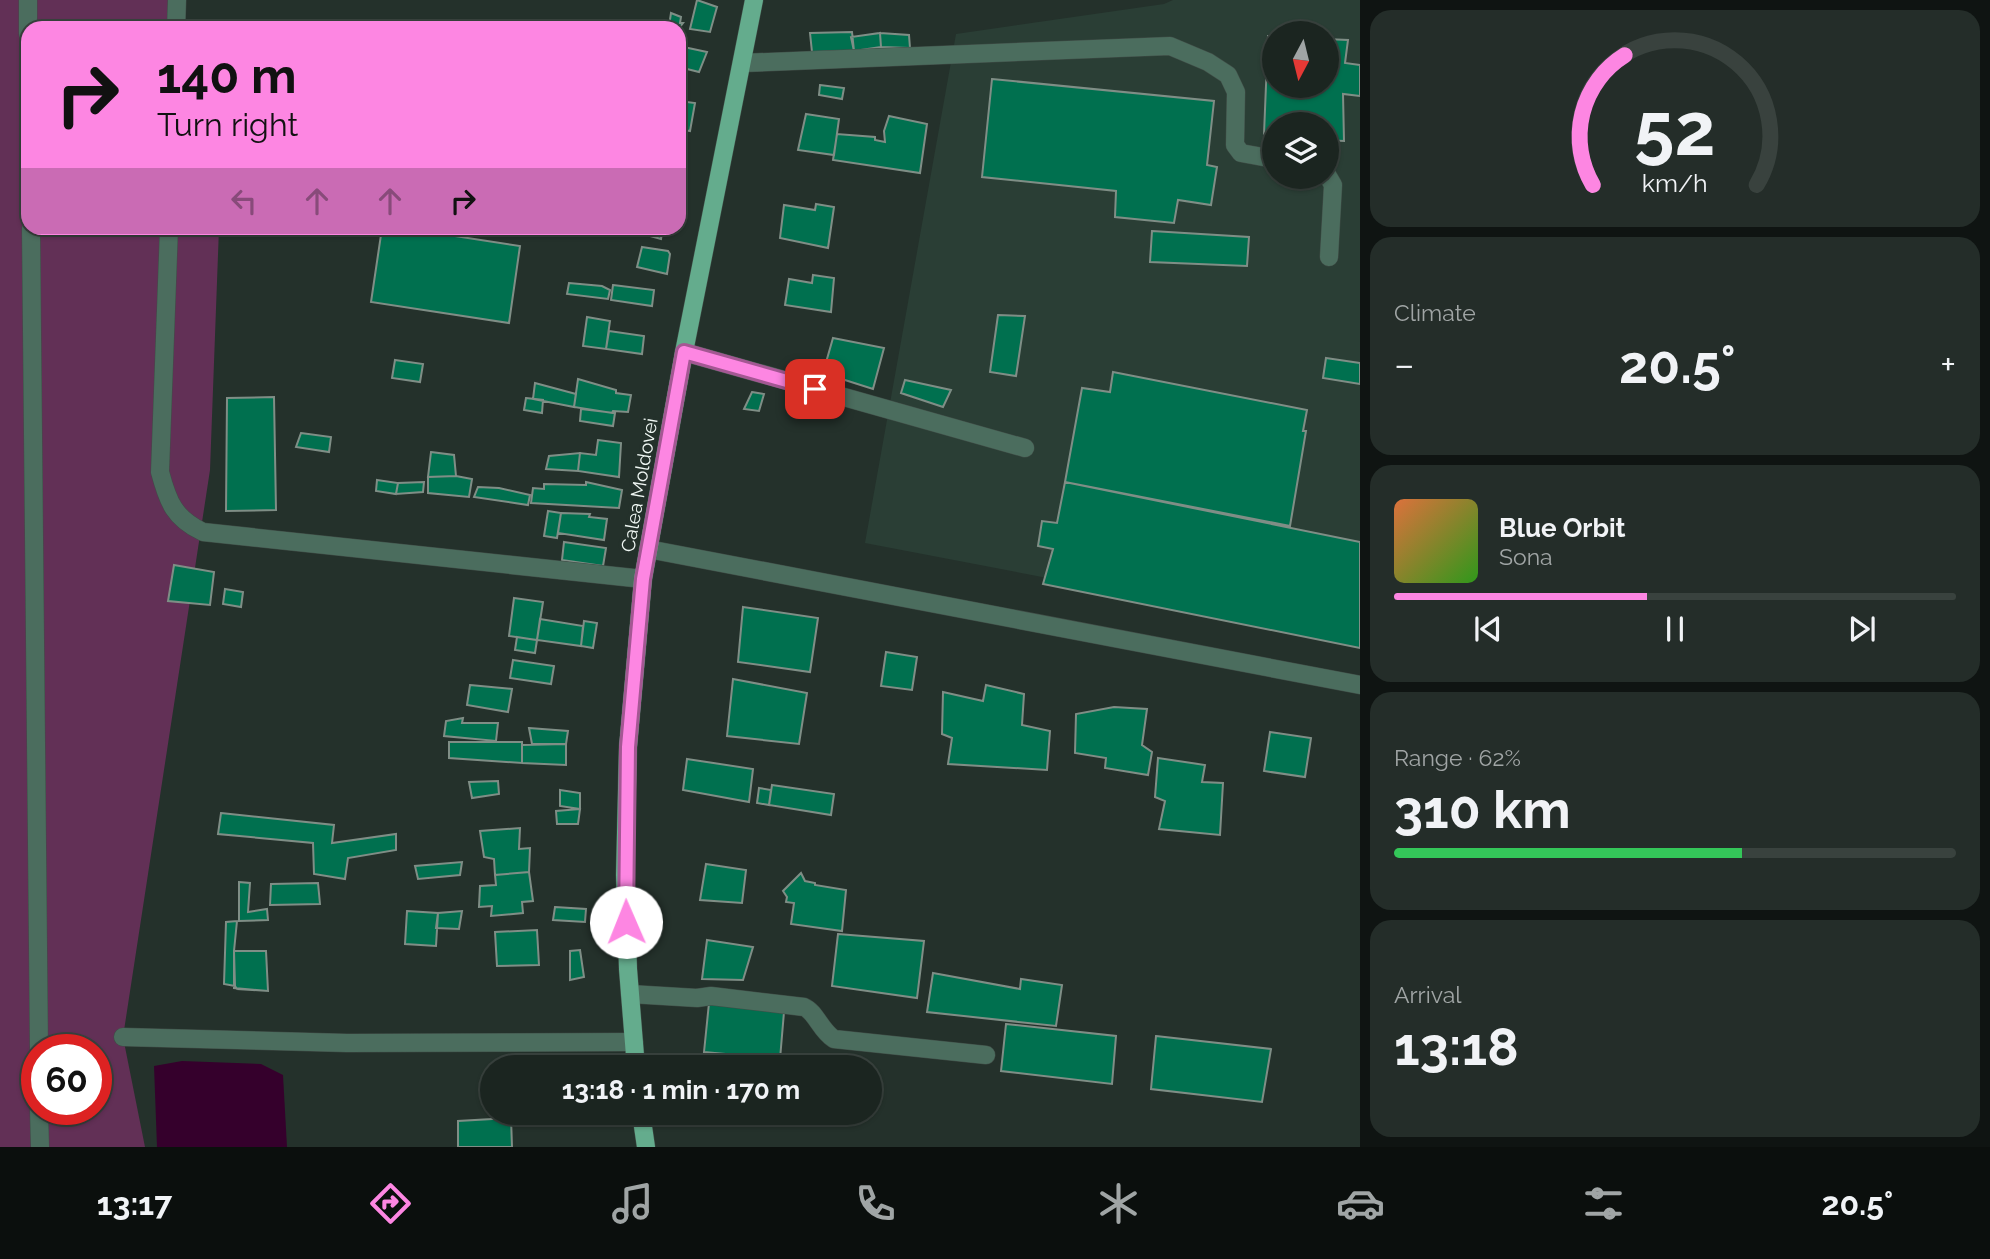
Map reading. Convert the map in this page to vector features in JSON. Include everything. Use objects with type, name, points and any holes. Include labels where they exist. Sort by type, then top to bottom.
[{"type":"main road","name":"Calea Moldovei","points":[[635,1055],[625,875],[628,747],[643,579],[684,352],[754,0]]},
{"type":"main road","points":[[643,1125],[646,1147]]},
{"type":"street","points":[[27,0],[28,21]]},
{"type":"street","points":[[176,21],[177,0]]},
{"type":"street","points":[[742,63],[1170,46],[1208,62],[1228,75],[1236,92],[1235,145],[1241,153],[1262,157]]},
{"type":"street","points":[[1329,257],[1333,189]]},
{"type":"street","points":[[31,235],[39,1034]]},
{"type":"street","points":[[169,235],[160,472],[167,498],[184,522],[203,531],[643,579]]},
{"type":"street","points":[[684,352],[1025,448]]},
{"type":"street","points":[[648,549],[1360,685]]},
{"type":"street","points":[[630,994],[697,998],[712,996],[804,1007],[811,1010],[819,1026],[834,1039],[986,1055]]},
{"type":"street","points":[[123,1037],[347,1043],[634,1042]]},
{"type":"street","points":[[39,1125],[40,1147]]},
{"type":"shaded area","points":[[0,0],[173,0],[181,21],[21,21],[21,235],[219,235],[210,470],[123,1037],[145,1147],[0,1147]]},
{"type":"shaded area","points":[[1173,0],[1360,0],[1360,638],[865,543],[956,34],[1164,4]]},
{"type":"shaded area","points":[[182,1061],[261,1064],[283,1075],[287,1147],[157,1147],[154,1066]]},
{"type":"building","points":[[697,0],[717,7],[710,32],[690,29]]},
{"type":"building","points":[[671,13],[681,17],[680,21],[670,21]]},
{"type":"building","points":[[852,32],[854,51],[812,52],[810,33]]},
{"type":"building","points":[[880,33],[881,47],[854,51],[851,37]]},
{"type":"building","points":[[880,33],[909,35],[910,48],[881,47]]},
{"type":"building","points":[[1339,40],[1348,40],[1345,63],[1360,65],[1360,96],[1343,94],[1344,141],[1339,141],[1339,112],[1265,112],[1265,98],[1339,98]]},
{"type":"building","points":[[686,48],[707,52],[699,72],[686,69]]},
{"type":"building","points":[[992,79],[1214,101],[1207,165],[1217,167],[1211,205],[1178,200],[1174,223],[1115,217],[1116,191],[982,177]]},
{"type":"building","points":[[820,85],[844,88],[842,99],[819,95]]},
{"type":"building","points":[[686,102],[695,103],[690,131],[686,130]]},
{"type":"building","points":[[806,114],[839,119],[834,155],[798,150]]},
{"type":"building","points":[[889,116],[927,124],[920,173],[833,160],[837,134],[875,137],[875,140],[885,142],[884,131]]},
{"type":"building","points":[[816,204],[834,207],[828,248],[780,238],[784,205],[815,210]]},
{"type":"building","points":[[1152,231],[1249,237],[1247,266],[1150,262]]},
{"type":"building","points":[[381,235],[448,235],[520,246],[509,323],[371,302]]},
{"type":"building","points":[[642,247],[668,251],[670,254],[667,274],[637,267]]},
{"type":"building","points":[[813,275],[834,278],[831,312],[785,305],[789,279],[812,283]]},
{"type":"building","points":[[569,283],[602,286],[610,290],[608,299],[567,294]]},
{"type":"building","points":[[613,285],[654,290],[652,306],[611,300]]},
{"type":"building","points":[[998,315],[1025,316],[1016,376],[990,372]]},
{"type":"building","points":[[587,317],[610,321],[606,349],[583,346]]},
{"type":"building","points":[[609,331],[644,336],[642,354],[606,349]]},
{"type":"building","points":[[833,338],[884,348],[873,389],[823,373]]},
{"type":"building","points":[[1326,358],[1360,363],[1360,384],[1323,378]]},
{"type":"building","points":[[395,360],[423,364],[420,382],[392,378]]},
{"type":"building","points":[[1113,372],[1307,410],[1290,526],[1065,482],[1082,388],[1110,392]]},
{"type":"building","points":[[578,379],[616,390],[616,393],[631,395],[628,412],[612,413],[574,407]]},
{"type":"building","points":[[905,380],[951,390],[943,407],[901,393]]},
{"type":"building","points":[[535,383],[576,394],[574,407],[533,399]]},
{"type":"building","points":[[752,392],[764,394],[759,411],[744,409]]},
{"type":"building","points":[[274,397],[276,510],[226,511],[227,398]]},
{"type":"building","points":[[526,398],[543,400],[542,413],[524,410]]},
{"type":"building","points":[[581,409],[615,413],[613,426],[580,421]]},
{"type":"building","points":[[301,433],[331,437],[329,452],[296,447]]},
{"type":"building","points":[[598,440],[621,443],[619,477],[578,471],[580,453],[596,455]]},
{"type":"building","points":[[431,452],[454,455],[456,476],[428,477]]},
{"type":"building","points":[[580,453],[578,471],[546,469],[549,456]]},
{"type":"building","points":[[456,476],[472,479],[469,497],[428,493],[428,477]]},
{"type":"building","points":[[377,480],[398,483],[396,494],[376,491]]},
{"type":"building","points":[[424,482],[423,492],[396,494],[398,483]]},
{"type":"building","points":[[586,482],[622,490],[619,508],[531,503],[533,488],[544,489],[544,484],[586,485]]},
{"type":"building","points":[[1065,482],[1360,542],[1360,648],[1043,584],[1053,549],[1038,546],[1042,521],[1057,523]]},
{"type":"building","points":[[478,487],[499,488],[530,495],[528,505],[474,497]]},
{"type":"building","points":[[548,511],[561,513],[557,538],[544,536]]},
{"type":"building","points":[[561,513],[590,514],[589,517],[607,519],[604,540],[558,533]]},
{"type":"building","points":[[564,542],[606,548],[603,566],[562,560]]},
{"type":"building","points":[[174,565],[214,572],[210,605],[168,601]]},
{"type":"building","points":[[225,589],[243,592],[241,607],[223,604]]},
{"type":"building","points":[[514,598],[543,602],[537,640],[509,636]]},
{"type":"building","points":[[743,607],[818,618],[810,672],[738,662]]},
{"type":"building","points":[[540,619],[583,626],[581,646],[537,640]]},
{"type":"building","points":[[584,621],[597,623],[593,648],[581,646]]},
{"type":"building","points":[[517,637],[537,640],[535,653],[515,650]]},
{"type":"building","points":[[886,652],[917,657],[912,690],[881,686]]},
{"type":"building","points":[[513,660],[554,666],[551,684],[510,678]]},
{"type":"building","points":[[733,679],[807,693],[799,744],[727,736]]},
{"type":"building","points":[[470,685],[512,689],[508,712],[467,705]]},
{"type":"building","points":[[986,685],[1024,694],[1022,725],[1050,731],[1047,770],[948,764],[952,738],[942,734],[943,692],[983,701]]},
{"type":"building","points":[[1114,707],[1147,709],[1142,745],[1152,752],[1148,775],[1105,768],[1106,758],[1075,753],[1076,714]]},
{"type":"building","points":[[463,718],[462,723],[498,723],[496,741],[444,736],[446,721]]},
{"type":"building","points":[[529,728],[568,731],[566,744],[532,744]]},
{"type":"building","points":[[1270,732],[1311,738],[1305,777],[1264,771]]},
{"type":"building","points":[[449,742],[522,742],[522,763],[449,758]]},
{"type":"building","points":[[566,744],[566,765],[522,763],[522,745]]},
{"type":"building","points":[[1158,758],[1205,765],[1202,782],[1223,783],[1220,835],[1159,829],[1165,801],[1155,797]]},
{"type":"building","points":[[687,759],[753,769],[749,802],[683,790]]},
{"type":"building","points":[[498,781],[499,794],[472,798],[469,782]]},
{"type":"building","points":[[772,785],[834,794],[831,815],[769,805]]},
{"type":"building","points":[[759,788],[771,790],[769,805],[757,803]]},
{"type":"building","points":[[560,790],[580,793],[580,809],[560,806]]},
{"type":"building","points":[[580,809],[578,824],[557,824],[556,811]]},
{"type":"building","points":[[221,813],[334,825],[332,843],[396,834],[396,850],[348,858],[345,879],[314,874],[313,843],[218,834]]},
{"type":"building","points":[[520,828],[519,849],[530,848],[529,872],[495,875],[494,859],[484,857],[480,831]]},
{"type":"building","points":[[462,862],[460,875],[418,879],[415,866]]},
{"type":"building","points":[[706,864],[746,870],[742,903],[700,900]]},
{"type":"building","points":[[529,872],[533,901],[522,902],[523,913],[491,916],[492,906],[479,907],[480,886],[496,885],[495,875]]},
{"type":"building","points":[[801,873],[805,881],[815,885],[846,890],[842,931],[791,924],[794,903],[786,902],[787,897],[783,891]]},
{"type":"building","points":[[239,882],[250,883],[248,912],[267,909],[268,920],[239,921]]},
{"type":"building","points":[[318,883],[320,904],[270,905],[271,884]]},
{"type":"building","points":[[555,907],[586,909],[585,922],[553,920]]},
{"type":"building","points":[[407,911],[438,913],[436,946],[405,944]]},
{"type":"building","points":[[462,911],[459,929],[436,928],[438,913]]},
{"type":"building","points":[[237,921],[235,986],[224,984],[226,922]]},
{"type":"building","points":[[537,930],[539,965],[497,966],[495,932]]},
{"type":"building","points":[[838,934],[924,941],[917,998],[832,986]]},
{"type":"building","points":[[707,940],[753,947],[743,980],[702,979]]},
{"type":"building","points":[[580,950],[584,977],[570,980],[570,951]]},
{"type":"building","points":[[234,951],[266,951],[268,991],[234,988]]},
{"type":"building","points":[[234,951],[266,951],[268,991],[237,989]]},
{"type":"building","points":[[933,973],[1020,989],[1021,979],[1062,985],[1056,1026],[927,1012]]},
{"type":"building","points":[[709,1003],[784,1012],[780,1055],[704,1052]]},
{"type":"building","points":[[1006,1024],[1116,1036],[1112,1084],[1001,1071]]},
{"type":"building","points":[[1156,1036],[1271,1049],[1262,1102],[1151,1089]]},
{"type":"building","points":[[480,1120],[480,1125],[511,1125],[512,1147],[458,1147],[458,1121]]},
{"type":"route","points":[[626,922],[628,747],[643,579],[684,352],[815,389]]}]
